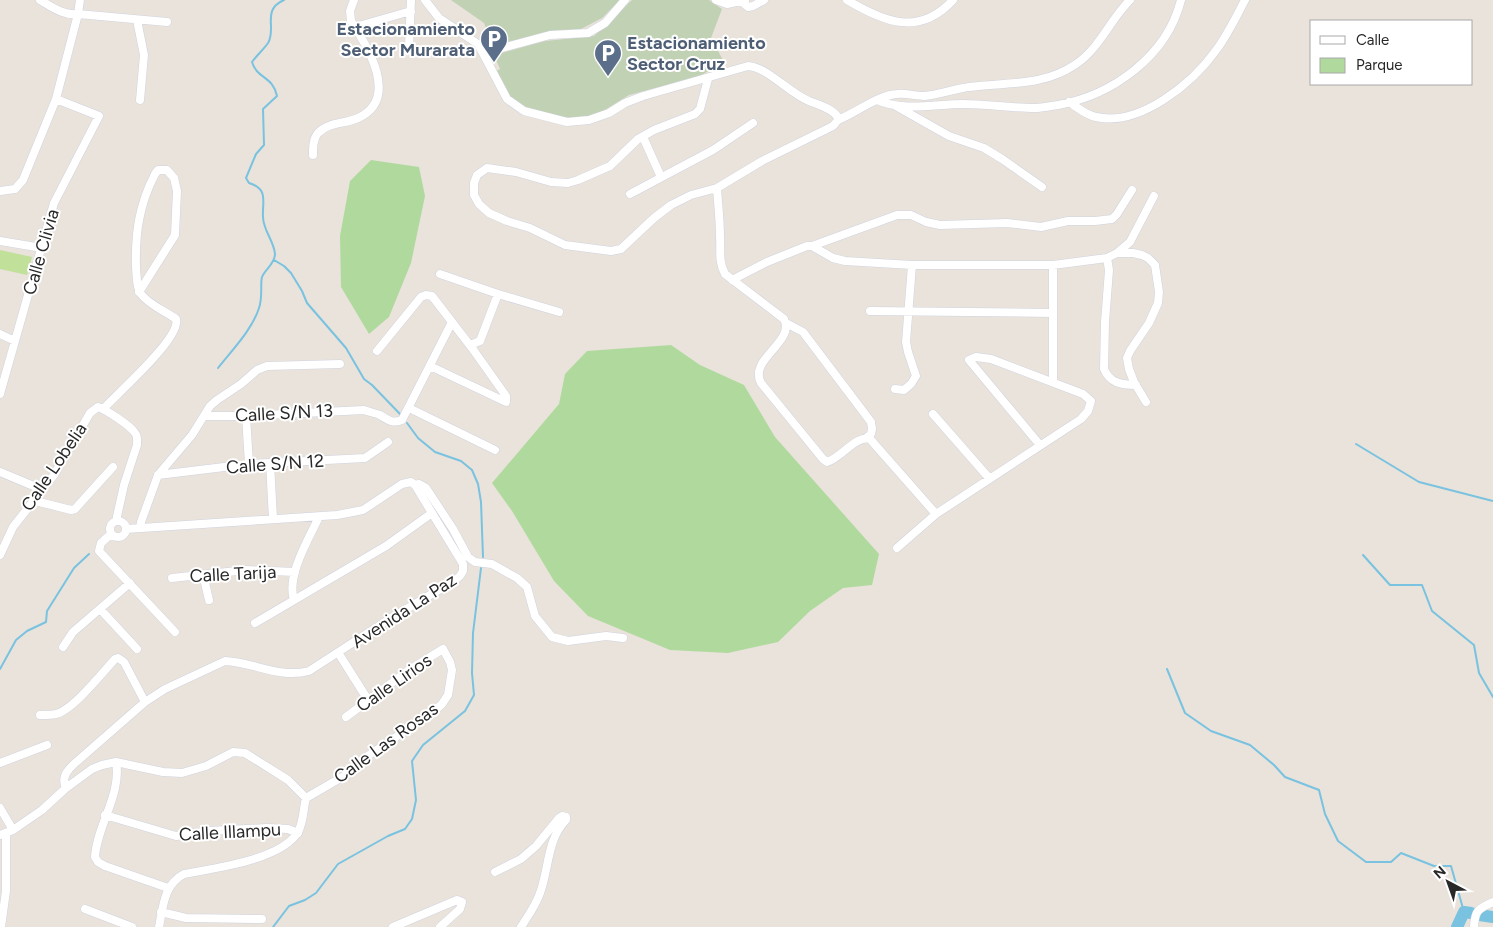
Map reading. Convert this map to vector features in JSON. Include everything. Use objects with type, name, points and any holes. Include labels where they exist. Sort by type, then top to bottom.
[{"type":"street","points":[[40,0],[58,10],[72,14],[167,22]]},
{"type":"street","points":[[0,190],[15,189],[23,180],[56,99],[80,0]]},
{"type":"street","points":[[313,154],[313,144],[318,133],[329,126],[346,122],[365,114],[371,109],[379,94],[378,77],[374,64],[350,15],[354,0]]},
{"type":"street","points":[[409,46],[411,0]]},
{"type":"street","points":[[425,0],[439,18],[478,44],[507,99],[524,110],[567,122],[589,120],[609,113],[625,103],[642,96],[708,79],[748,66],[758,67],[793,93],[835,113],[838,120]]},
{"type":"street","points":[[484,53],[550,35],[588,33],[605,23],[626,0]]},
{"type":"street","points":[[716,0],[727,4],[743,1],[748,7],[764,0]]},
{"type":"street","points":[[847,0],[883,19],[896,23],[923,20],[938,14],[953,0]]},
{"type":"street","points":[[708,79],[700,109],[695,114],[643,136],[610,166],[568,183],[551,182],[516,172],[487,168],[477,176],[474,183],[474,195],[479,204],[489,213],[507,221],[530,228],[565,245],[611,252],[621,249],[671,205],[691,195],[717,188],[762,161],[833,126],[838,120],[852,115],[877,100],[897,94],[926,96],[971,86],[1042,80],[1058,74],[1077,64],[1090,50],[1117,13],[1130,0]]},
{"type":"street","points":[[894,106],[929,107],[962,104],[1036,108],[1092,96],[1107,89],[1136,68],[1151,54],[1169,30],[1181,0]]},
{"type":"street","points":[[1069,102],[1094,117],[1122,118],[1164,99],[1191,79],[1215,51],[1246,0]]},
{"type":"street","points":[[355,27],[411,11]]},
{"type":"street","points":[[137,20],[144,55],[140,100]]},
{"type":"street","name":"Calle Clivia","points":[[0,394],[54,203],[99,116],[56,99]]},
{"type":"street","points":[[877,100],[894,106],[949,136],[984,148],[1042,187]]},
{"type":"street","points":[[630,194],[714,150],[753,123]]},
{"type":"street","points":[[643,136],[661,177]]},
{"type":"street","points":[[158,170],[167,170],[174,178],[177,191],[175,235],[139,292],[135,245],[139,216],[155,174],[158,170]]},
{"type":"street","points":[[717,188],[721,263],[725,274],[784,319],[786,323],[803,332],[870,422],[871,434],[866,438],[860,439],[836,458],[827,462],[823,460],[759,379],[762,364],[783,336],[787,327],[786,323]]},
{"type":"street","points":[[732,280],[801,248],[812,246],[897,215],[911,215],[926,222],[940,225],[1007,223],[1041,227],[1068,221],[1095,221],[1112,218],[1117,214],[1132,190]]},
{"type":"street","points":[[812,246],[833,258],[845,261],[912,265],[1052,265],[1107,258],[1117,253],[1130,242],[1154,196]]},
{"type":"street","points":[[0,241],[42,248]]},
{"type":"street","points":[[1117,253],[1142,255],[1153,262],[1157,272],[1158,304],[1149,323],[1127,358],[1129,369],[1146,402]]},
{"type":"street","points":[[1107,258],[1109,270],[1104,369],[1107,376],[1114,382],[1124,385],[1136,385]]},
{"type":"street","points":[[895,389],[904,390],[916,376],[906,342],[912,265]]},
{"type":"street","points":[[1052,265],[1053,382]]},
{"type":"street","points":[[440,274],[559,312]]},
{"type":"street","name":"Calle Lobelia","points":[[0,555],[13,527],[43,490],[90,413],[100,408],[148,364],[161,350],[176,326],[176,319],[147,300],[139,292]]},
{"type":"street","points":[[470,345],[480,341],[498,294]]},
{"type":"street","points":[[377,351],[421,297],[426,295],[432,296],[506,396],[506,402],[430,366]]},
{"type":"street","points":[[870,311],[1053,313]]},
{"type":"street","points":[[452,322],[409,408],[495,450]]},
{"type":"street","points":[[0,334],[15,341]]},
{"type":"street","points":[[897,548],[936,514],[1080,419],[1090,406],[1091,401],[1083,394],[1053,382],[991,359],[976,357],[968,360],[1040,445]]},
{"type":"street","points":[[140,528],[158,475],[192,435],[217,400],[261,368],[267,366],[340,364]]},
{"type":"street","points":[[100,408],[130,427],[137,438],[137,445],[124,485],[116,521],[110,527],[112,534],[116,537],[124,534],[126,529]]},
{"type":"street","name":"Calle S/N 13","points":[[204,416],[246,416],[364,410],[396,422],[402,420],[409,408]]},
{"type":"street","points":[[933,414],[989,478]]},
{"type":"street","points":[[246,416],[248,464]]},
{"type":"street","points":[[866,438],[874,443],[936,514]]},
{"type":"street","name":"Calle S/N 12","points":[[158,475],[248,464],[365,458],[388,442]]},
{"type":"street","points":[[270,463],[273,518]]},
{"type":"street","points":[[35,501],[71,510],[75,509],[113,467]]},
{"type":"street","points":[[0,472],[43,490]]},
{"type":"street","points":[[126,529],[319,516],[363,510],[406,482],[411,482],[426,488],[453,529],[466,555],[471,560],[492,564],[517,578],[527,587],[535,616],[552,638],[568,641],[606,636],[623,638]]},
{"type":"street","name":"Avenida La Paz","points":[[66,788],[64,779],[68,771],[145,702],[165,689],[225,660],[269,671],[301,674],[309,672],[391,618],[460,576],[463,564],[415,485]]},
{"type":"street","points":[[255,623],[386,546],[432,513]]},
{"type":"street","points":[[294,600],[292,593],[295,572],[319,516]]},
{"type":"street","points":[[116,521],[123,523],[126,529]]},
{"type":"street","points":[[112,534],[101,543],[99,550],[175,632]]},
{"type":"street","name":"Calle Tarija","points":[[172,578],[246,570],[295,572]]},
{"type":"street","points":[[203,574],[209,600]]},
{"type":"street","points":[[63,647],[73,632],[130,583]]},
{"type":"street","points":[[100,609],[137,649]]},
{"type":"street","name":"Calle Lirios","points":[[346,717],[409,670],[443,649]]},
{"type":"street","name":"Calle Las Rosas","points":[[306,798],[349,773],[369,755],[432,713],[442,704],[448,695],[452,670],[443,649]]},
{"type":"street","points":[[339,654],[368,700]]},
{"type":"street","points":[[40,715],[58,714],[64,711],[118,658],[124,662],[145,702]]},
{"type":"street","points":[[0,763],[47,745]]},
{"type":"street","points":[[6,833],[42,810],[66,788],[92,769],[116,762],[163,772],[182,773],[206,766],[233,752],[241,752],[288,780],[306,798],[302,823],[291,841],[273,852],[258,858],[184,874],[172,882],[168,888],[159,927]]},
{"type":"street","points":[[116,762],[118,768],[116,782],[95,857],[98,862],[105,866],[168,888]]},
{"type":"street","points":[[0,808],[6,833],[6,891],[1,927]]},
{"type":"street","name":"Calle Illampu","points":[[106,815],[176,836],[209,831],[267,828],[288,828],[298,832]]},
{"type":"street","points":[[495,872],[521,859],[536,846],[559,818],[562,816],[566,817],[566,820],[558,829],[550,850],[540,893],[521,927]]},
{"type":"street","points":[[393,927],[457,900],[462,902],[460,909],[440,927]]},
{"type":"street","points":[[1474,927],[1474,916],[1477,911],[1493,902]]},
{"type":"street","points":[[85,909],[132,927]]},
{"type":"street","points":[[162,912],[186,918],[262,919]]},
{"type":"green space","points":[[451,0],[620,0],[602,18],[581,29],[549,32],[493,45],[484,23]]},
{"type":"green space","points":[[632,0],[709,0],[722,9],[711,38],[724,62],[698,77],[629,95],[600,113],[580,119],[565,119],[527,108],[510,99],[495,72],[500,69],[494,55],[545,41],[594,36]]},
{"type":"green space","points":[[371,160],[419,167],[425,196],[411,263],[389,317],[369,334],[341,287],[340,236],[350,181]]},
{"type":"green space","points":[[0,250],[32,257],[27,275],[0,269]]},
{"type":"green space","points":[[671,345],[700,365],[744,385],[775,437],[879,554],[872,585],[843,588],[810,611],[778,642],[728,653],[670,650],[588,616],[554,581],[512,511],[492,483],[559,404],[565,374],[587,351]]},
{"type":"waterway","points":[[218,368],[252,324],[261,300],[262,277],[275,258],[273,245],[263,222],[262,192],[249,183],[246,178],[256,154],[264,145],[263,109],[277,96],[275,89],[269,81],[257,72],[252,62],[268,43],[273,9],[284,0]]},
{"type":"waterway","points":[[274,260],[291,273],[307,303],[346,348],[364,379],[400,414]]},
{"type":"waterway","points":[[407,423],[418,438],[435,452],[461,461],[472,470],[478,484],[481,502],[483,557]]},
{"type":"waterway","points":[[1356,444],[1419,482],[1493,501]]},
{"type":"waterway","points":[[0,669],[16,640],[27,631],[46,622],[47,611],[74,568],[89,554]]},
{"type":"waterway","points":[[1363,555],[1390,585],[1422,585],[1432,611],[1474,645],[1479,673],[1493,697]]},
{"type":"waterway","points":[[273,927],[289,906],[305,900],[316,893],[338,864],[388,836],[405,829],[412,819],[416,800],[412,761],[423,745],[465,711],[474,695],[472,673],[473,633],[481,568]]},
{"type":"waterway","points":[[1167,669],[1185,713],[1211,731],[1250,745],[1285,777],[1319,790],[1325,814],[1338,841],[1366,862],[1391,862],[1401,853],[1434,866],[1451,866],[1464,912]]},
{"type":"waterway","points":[[1457,927],[1464,912],[1471,913]]},
{"type":"waterway","points":[[1479,915],[1493,917]]},
{"type":"place","name":"Estacionamiento Sector Murarata","points":[[494,63]]},
{"type":"place","name":"Estacionamiento Sector Cruz","points":[[608,77]]}]
